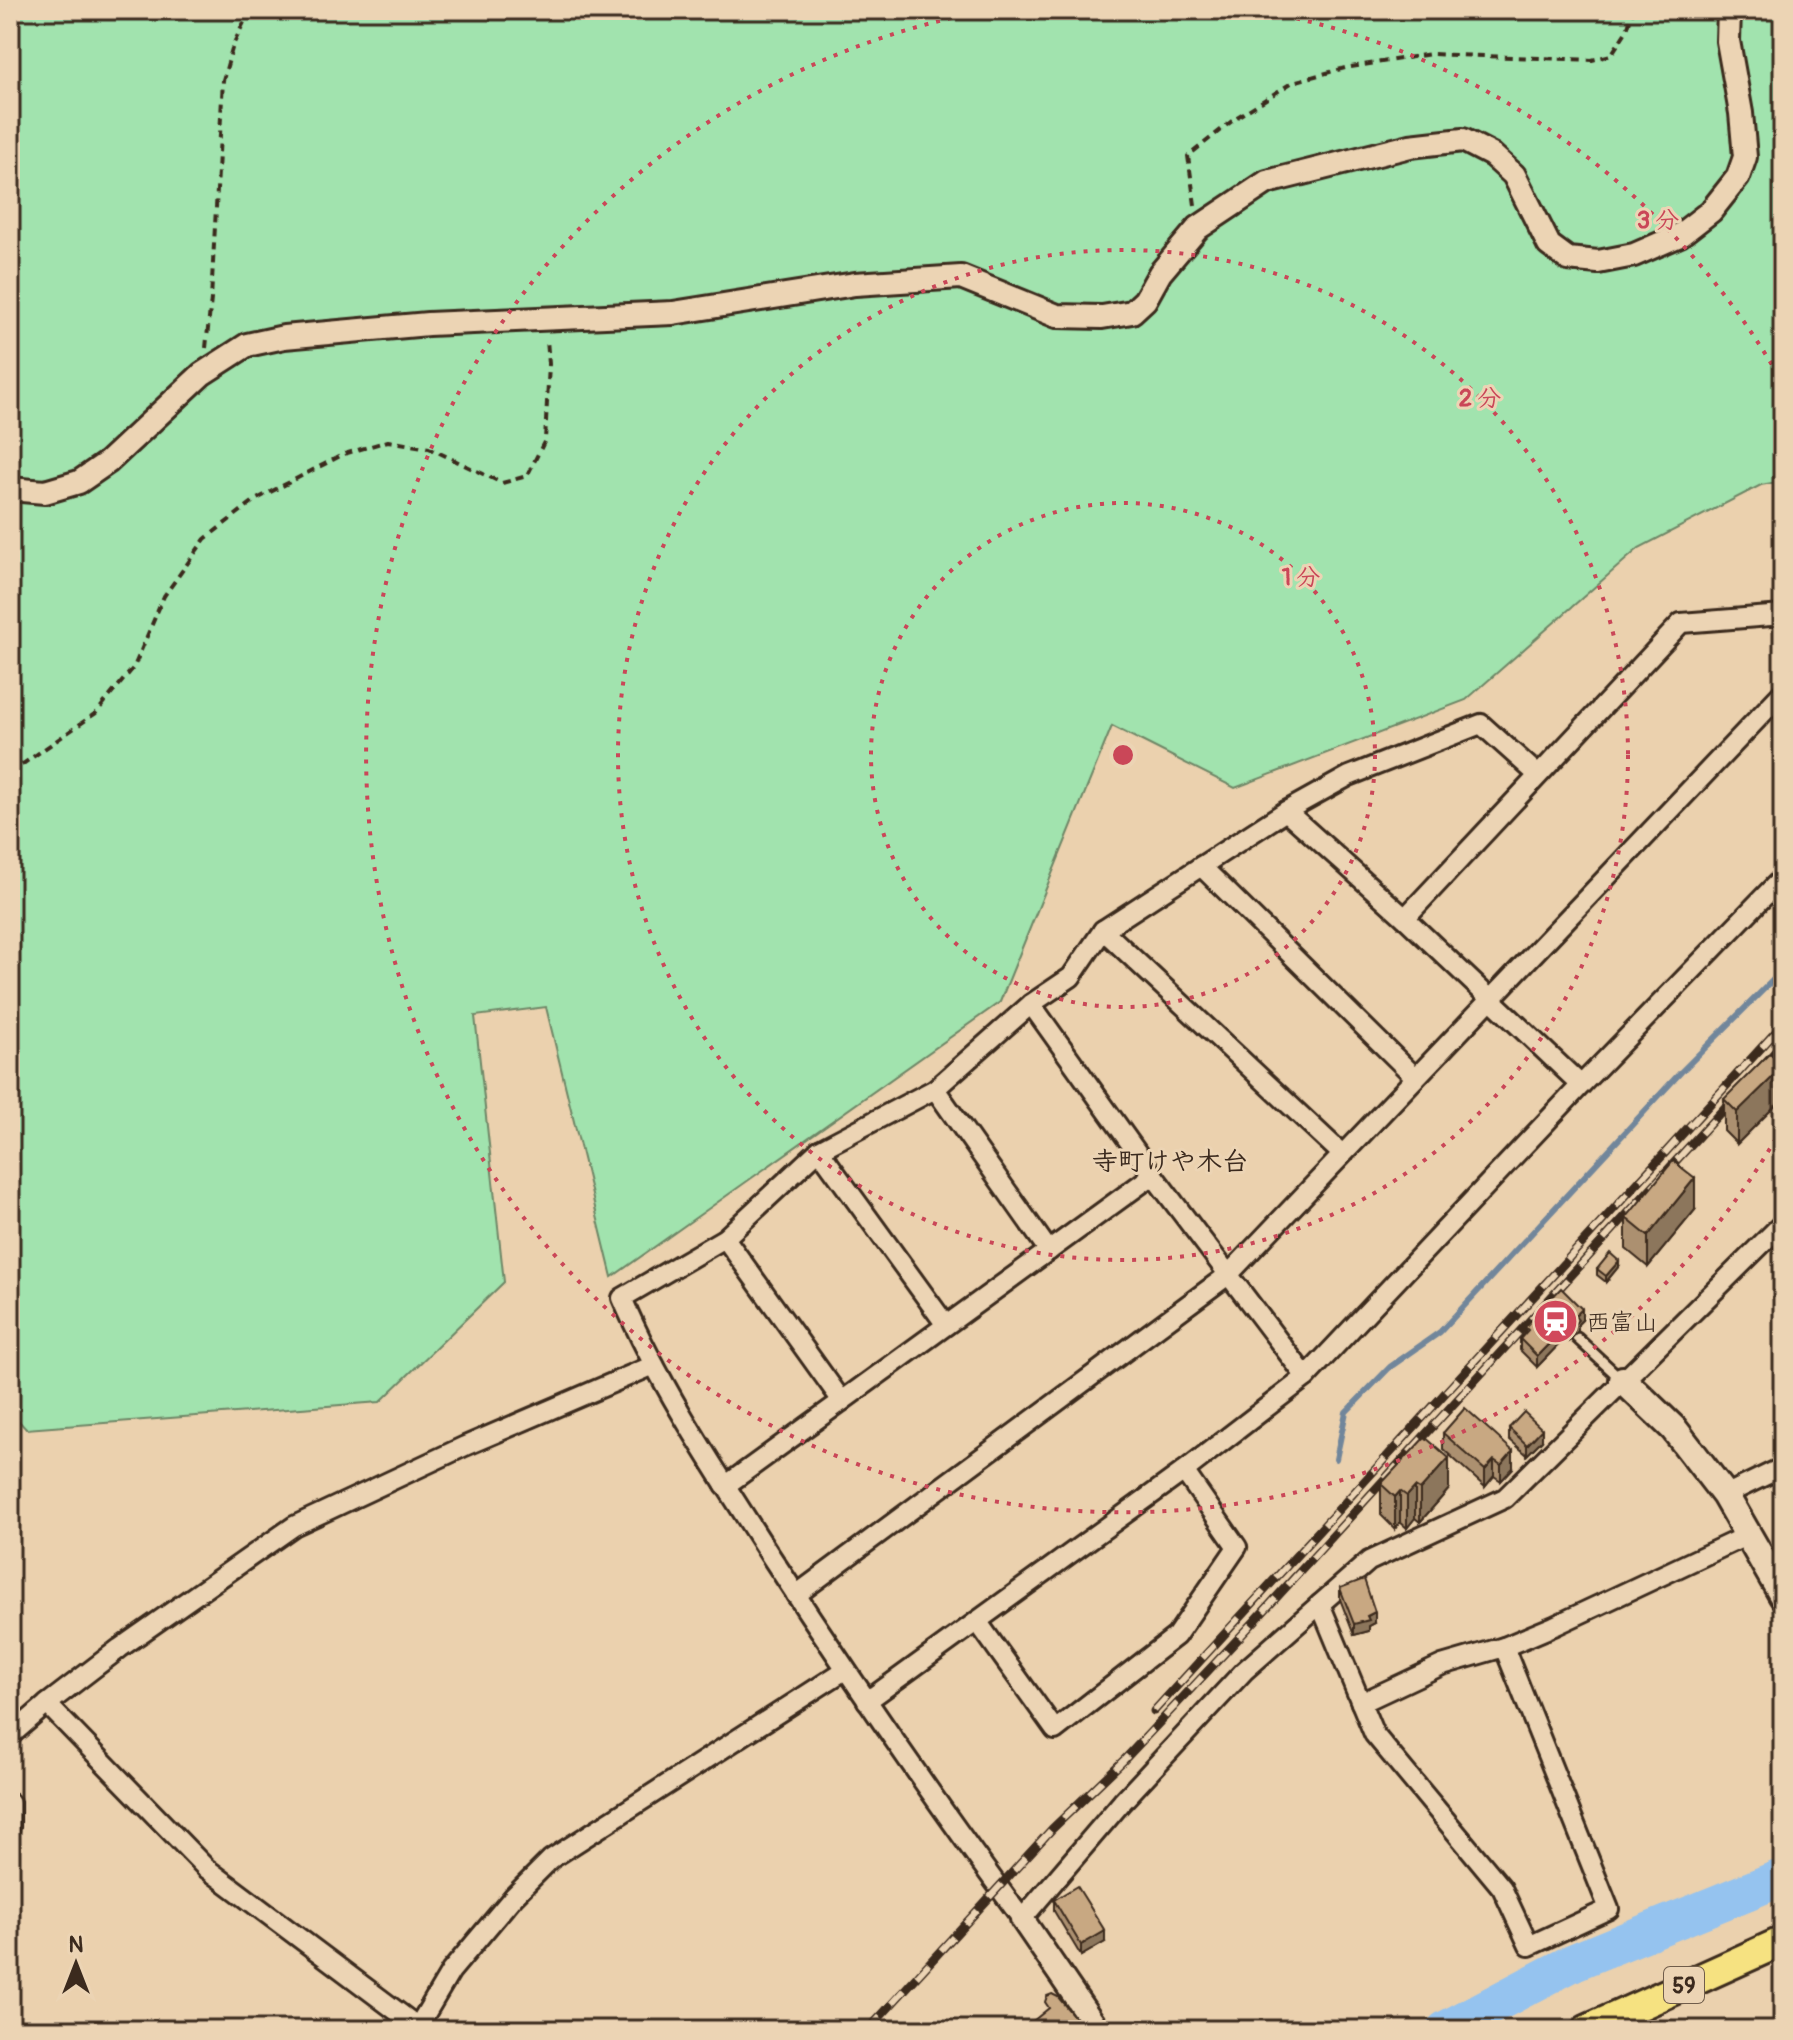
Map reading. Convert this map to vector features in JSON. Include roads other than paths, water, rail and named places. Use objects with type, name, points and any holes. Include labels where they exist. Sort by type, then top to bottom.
[{"type":"main road","points":[[1623,1380],[1674,1429],[1725,1495],[1783,1596]]},
{"type":"main road","name":"59","points":[[1586,2030],[1783,1941]]},
{"type":"street","points":[[10,489],[45,492],[79,482],[108,462],[202,374],[247,345],[284,337],[328,331],[546,317],[673,313],[855,284],[961,277],[1057,316],[1102,317],[1132,312],[1145,300],[1160,273],[1198,228],[1267,182],[1410,146],[1463,140],[1492,155],[1514,175],[1549,245],[1568,259],[1598,262],[1634,255],[1680,235],[1711,211],[1738,177],[1745,157],[1741,113],[1728,41],[1729,10]]},
{"type":"street","points":[[1405,918],[1681,623],[1783,615]]},
{"type":"street","points":[[796,1595],[1228,1275],[1783,692]]},
{"type":"street","points":[[1098,2030],[845,1670],[725,1486],[654,1365],[622,1298],[725,1238],[819,1150],[935,1089],[1031,1004],[1071,977],[1103,930],[1286,811],[1349,776],[1481,724],[1538,775]]},
{"type":"street","points":[[1286,811],[1405,918],[1581,1085]]},
{"type":"street","points":[[1201,866],[1415,1077]]},
{"type":"street","points":[[867,1701],[1184,1471],[1306,1377],[1581,1085],[1783,877]]},
{"type":"street","points":[[1103,930],[1342,1154]]},
{"type":"street","points":[[1031,1004],[1153,1175],[1306,1377]]},
{"type":"street","points":[[935,1089],[1049,1251]]},
{"type":"street","points":[[819,1150],[946,1325]]},
{"type":"street","points":[[725,1486],[1153,1175]]},
{"type":"street","points":[[1022,1919],[1122,1802],[1244,1671],[1369,1561],[1505,1498],[1783,1223]]},
{"type":"street","points":[[725,1238],[842,1401]]},
{"type":"street","points":[[10,1736],[144,1631],[294,1526],[411,1470],[654,1365]]},
{"type":"street","points":[[1725,1495],[1783,1467]]},
{"type":"street","points":[[977,1621],[1055,1730],[1176,1636],[1237,1547],[1184,1471]]},
{"type":"street","points":[[1361,1703],[1442,1665],[1504,1647],[1554,1626],[1748,1535]]},
{"type":"street","points":[[1320,1604],[1374,1734],[1502,1888],[1529,1946],[1609,1909],[1504,1647]]},
{"type":"street","points":[[47,1704],[206,1868],[419,2029],[451,1971],[514,1896],[551,1859],[845,1670]]},
{"type":"street","points":[[10,1803],[10,1826]]},
{"type":"lane","points":[[1577,1338],[1623,1380]]},
{"type":"waterway","points":[[1336,1459],[1346,1412],[1390,1367],[1440,1332],[1681,1072],[1783,970]]},
{"type":"waterway","points":[[1445,2030],[1574,1962],[1783,1877]]},
{"type":"railway","points":[[1154,1711],[1783,1024]]},
{"type":"railway","points":[[1758,1071],[1783,1043]]},
{"type":"railway","points":[[868,2030],[1052,1829],[1124,1760],[1253,1623],[1739,1092]]},
{"type":"place","name":"西富山","points":[[1555,1322]]},
{"type":"district","name":"寺町けや木台","points":[[1170,1161]]}]
